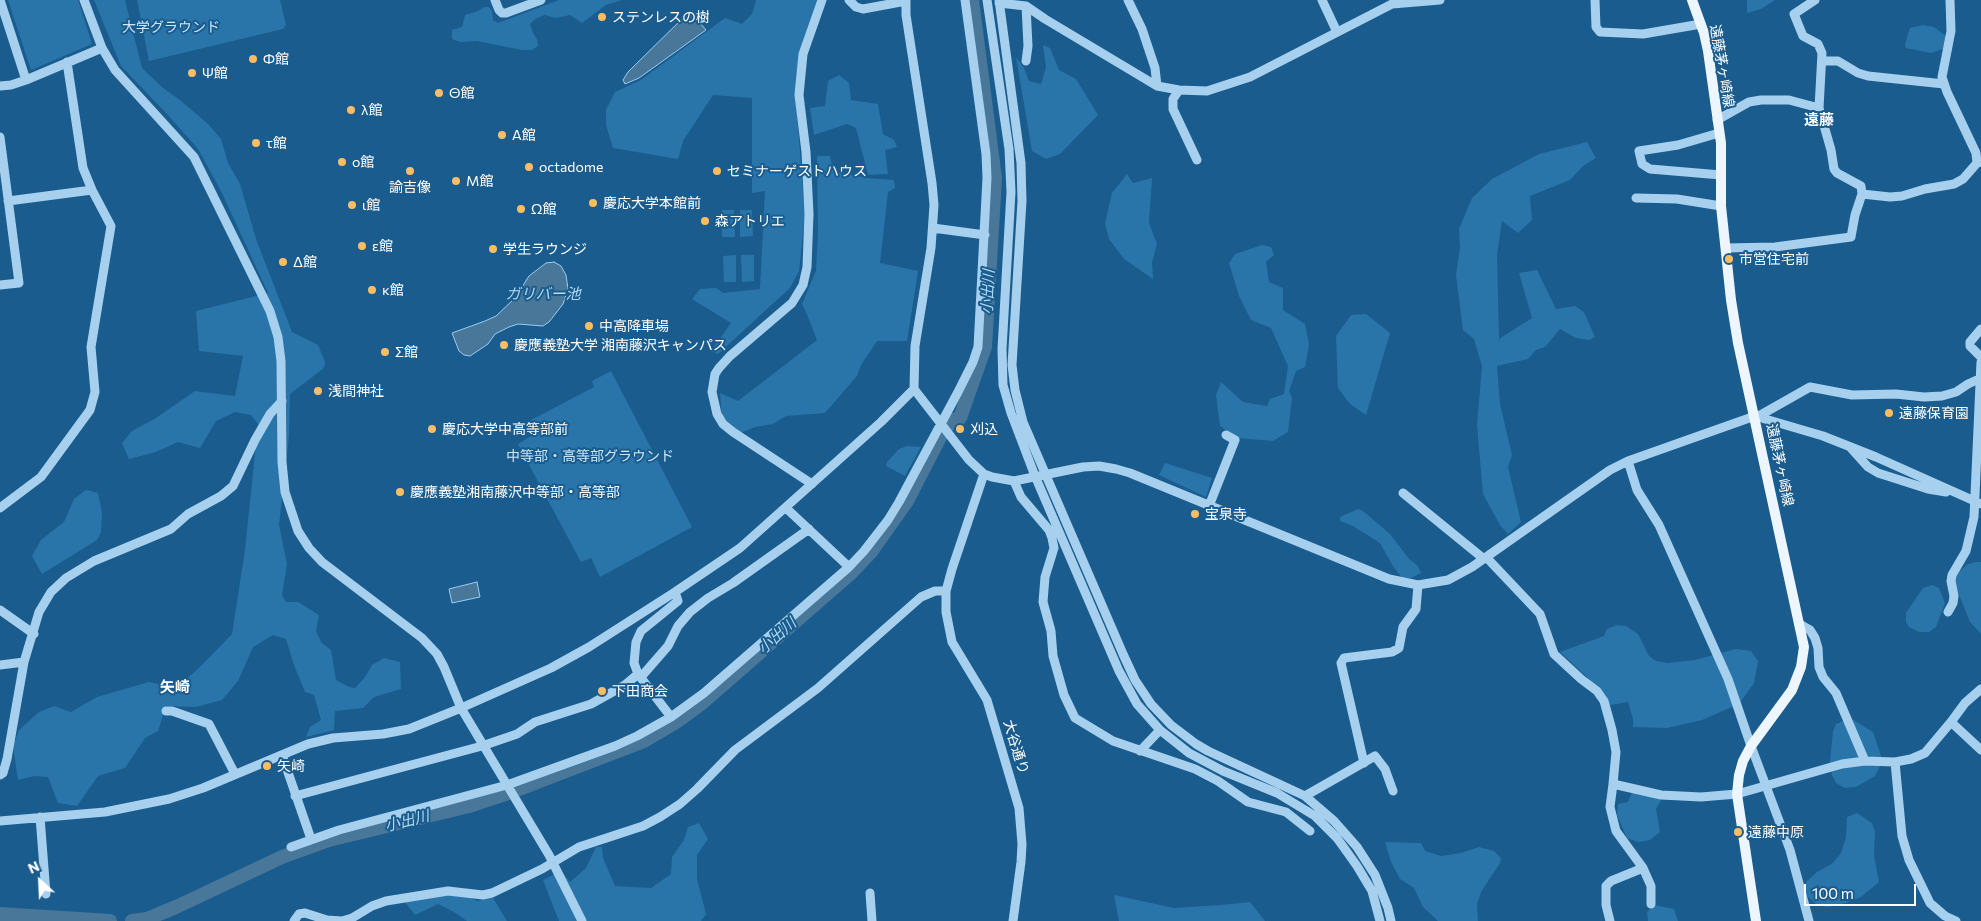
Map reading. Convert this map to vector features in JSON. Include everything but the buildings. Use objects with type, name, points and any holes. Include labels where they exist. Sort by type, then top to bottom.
[{"type":"main road","name":"遠藤茅ヶ崎線","points":[[1692,0],[1708,51],[1719,133],[1721,206],[1731,300],[1738,342],[1756,416],[1804,647],[1801,667],[1792,690],[1750,746],[1740,770],[1737,794],[1756,921]]},
{"type":"street","points":[[0,0],[26,80]]},
{"type":"street","points":[[84,0],[102,48],[115,70],[194,157],[270,311],[278,337],[282,361],[282,462],[285,492],[298,531],[308,548],[322,562],[430,645],[444,667],[461,708],[552,862],[582,921]]},
{"type":"street","points":[[495,0],[499,10],[502,13],[506,13],[541,0]]},
{"type":"street","points":[[812,484],[723,424],[717,414],[712,392],[715,374],[719,368],[730,356],[792,303],[803,285],[807,267],[809,214],[806,152],[799,95],[803,54],[822,0]]},
{"type":"street","points":[[849,0],[856,8],[863,10],[906,1],[906,15],[932,183],[933,228],[915,346],[914,389],[969,460],[984,474],[1014,480],[1083,467],[1099,466],[1116,469],[1130,473],[1389,579],[1418,585],[1448,580],[1486,559],[1610,470],[1628,461],[1756,416],[1810,387],[1852,395],[1896,394],[1924,397],[1942,396],[1956,392],[1979,379]]},
{"type":"street","points":[[291,847],[311,839],[510,790],[615,746],[671,717],[704,693],[849,567],[864,551],[888,520],[944,427],[978,347],[987,178],[986,154],[965,0]]},
{"type":"street","points":[[987,0],[1010,166],[1010,230],[1002,349],[1003,385],[1011,414],[1035,476],[1119,671],[1137,704],[1160,730],[1190,753],[1223,771],[1277,794],[1315,816],[1336,838],[1357,866],[1372,891],[1380,921]]},
{"type":"street","points":[[1128,0],[1142,29],[1155,68],[1158,86]]},
{"type":"street","points":[[1322,0],[1337,32]]},
{"type":"street","points":[[1390,921],[1388,908],[1375,875],[1357,846],[1334,820],[1305,796],[1208,751],[1182,734],[1151,704],[1135,680],[1123,654],[1023,422],[1015,390],[1012,365],[1022,201],[1021,163],[999,2],[1026,6],[1158,86],[1179,90],[1207,91],[1250,77],[1392,4],[1440,0]]},
{"type":"street","points":[[1595,0],[1596,27],[1600,32],[1643,34],[1701,24]]},
{"type":"street","points":[[1726,248],[1776,248],[1851,237],[1855,215],[1862,194],[1861,186],[1837,173],[1834,168],[1832,150],[1819,108],[1823,61],[1818,44],[1803,36],[1794,14],[1815,0]]},
{"type":"street","points":[[1862,194],[1890,197],[1902,196],[1954,184],[1963,179],[1979,162],[1942,77],[1951,31],[1950,0]]},
{"type":"street","points":[[1026,6],[1028,46],[1026,61]]},
{"type":"street","points":[[0,86],[26,80],[102,48]]},
{"type":"street","points":[[1823,61],[1838,61],[1858,73],[1868,76],[1944,84]]},
{"type":"street","points":[[0,508],[41,477],[90,410],[95,392],[91,347],[111,226],[83,168],[67,62]]},
{"type":"street","points":[[1179,90],[1173,99],[1173,109],[1198,160]]},
{"type":"street","points":[[1717,120],[1749,102],[1761,100],[1789,100],[1819,108]]},
{"type":"street","points":[[1719,133],[1678,145],[1639,151],[1642,164],[1650,169],[1721,175]]},
{"type":"street","points":[[0,137],[19,283],[0,286]]},
{"type":"street","points":[[8,201],[92,190]]},
{"type":"street","points":[[1636,198],[1677,199],[1721,206]]},
{"type":"street","points":[[933,228],[985,235]]},
{"type":"street","points":[[1981,329],[1970,342],[1970,346],[1981,357]]},
{"type":"street","points":[[1948,612],[1954,596],[1951,581],[1952,575],[1966,551],[1978,503],[1979,379],[1981,362]]},
{"type":"street","points":[[0,821],[105,812],[147,804],[203,788],[308,744],[333,738],[383,734],[409,728],[461,708],[551,668],[589,647],[740,548],[881,422],[914,389]]},
{"type":"street","points":[[0,775],[7,759],[24,662],[34,634],[39,612],[51,592],[66,578],[102,558],[171,529],[188,514],[221,496],[233,486],[255,440],[270,414],[282,401]]},
{"type":"street","points":[[1756,416],[1823,436],[1849,446],[1978,503]]},
{"type":"street","points":[[1209,506],[1235,440],[1226,435]]},
{"type":"street","points":[[1849,446],[1868,467],[1888,478],[1928,489],[1959,494]]},
{"type":"street","points":[[1628,461],[1637,490],[1659,525],[1728,679],[1750,746],[1790,850],[1809,921]]},
{"type":"street","points":[[294,921],[299,914],[305,912],[327,920],[342,921],[386,901],[448,891],[483,895],[492,893],[591,842],[643,826],[680,804],[735,750],[818,688],[921,597],[935,592],[946,591],[984,474]]},
{"type":"street","points":[[1014,480],[1021,497],[1049,530],[1052,538],[1054,548],[1045,577],[1043,602],[1051,631],[1053,656],[1068,707],[1074,718],[1113,741],[1195,769],[1218,781],[1248,802],[1286,812],[1310,831]]},
{"type":"street","points":[[1403,493],[1486,559],[1540,614],[1554,654],[1581,679],[1597,690],[1604,701],[1616,752],[1610,807],[1616,830],[1643,868],[1650,886],[1650,904]]},
{"type":"street","points":[[786,508],[849,567]]},
{"type":"street","points":[[295,796],[482,746],[516,734],[536,722],[591,704],[625,686],[639,675],[668,646],[678,626],[690,612],[809,529]]},
{"type":"street","points":[[1364,763],[1341,663],[1344,658],[1392,652],[1399,648],[1403,627],[1416,609],[1418,585]]},
{"type":"street","name":"大谷通り","points":[[946,591],[947,617],[951,636],[958,652],[986,700],[1019,808],[1022,844],[1013,921]]},
{"type":"street","points":[[671,717],[639,675],[634,663],[636,642],[641,631],[678,601],[675,592]]},
{"type":"street","points":[[0,610],[34,634]]},
{"type":"street","points":[[1800,625],[1810,630],[1815,638],[1818,648],[1819,668],[1823,677],[1836,693],[1865,761]]},
{"type":"street","points":[[0,665],[24,662]]},
{"type":"street","points":[[1613,784],[1660,795],[1701,797],[1737,794],[1842,764],[1865,761],[1895,762],[1910,759],[1925,753],[1965,703],[1981,689]]},
{"type":"street","points":[[166,711],[172,711],[209,724],[235,774]]},
{"type":"street","points":[[1951,722],[1981,750]]},
{"type":"street","points":[[1140,751],[1160,730]]},
{"type":"street","points":[[282,754],[311,839]]},
{"type":"street","points":[[1305,796],[1375,756],[1384,768],[1393,791]]},
{"type":"street","points":[[1895,762],[1902,836],[1909,860],[1930,903],[1945,916],[1956,921]]},
{"type":"street","points":[[40,817],[46,894]]},
{"type":"street","points":[[1610,921],[1606,905],[1606,886],[1643,868]]},
{"type":"street","points":[[870,893],[872,921]]},
{"type":"green space","points":[[8,0],[78,0],[92,44],[31,70]]},
{"type":"green space","points":[[94,0],[125,0],[142,68],[163,88],[208,124],[221,139],[228,163],[240,184],[256,239],[292,332],[318,345],[325,362],[324,368],[290,394],[289,436],[279,525],[287,564],[282,595],[286,602],[298,602],[319,615],[316,631],[321,642],[331,650],[336,680],[355,688],[365,677],[372,665],[384,658],[400,662],[401,689],[374,697],[363,708],[335,711],[334,730],[306,737],[310,727],[321,720],[314,695],[305,692],[286,639],[273,635],[253,647],[238,681],[222,700],[196,707],[166,706],[158,731],[145,738],[125,768],[98,776],[77,806],[58,803],[48,777],[34,776],[18,780],[13,746],[19,730],[39,712],[54,706],[71,712],[97,697],[149,682],[176,688],[199,668],[232,634],[245,550],[258,424],[251,415],[235,412],[216,421],[200,448],[178,442],[156,452],[129,459],[122,443],[132,431],[156,418],[195,391],[235,396],[243,356],[199,351],[196,311],[268,293],[221,191],[198,149],[121,66]]},
{"type":"green space","name":"大学グラウンド","points":[[137,0],[280,0],[286,25],[283,29],[149,61]]},
{"type":"green space","points":[[559,0],[622,0],[606,5],[582,23],[570,15],[555,18],[545,15],[535,19],[530,24],[538,46],[532,50],[522,50],[477,41],[460,42],[452,39],[452,30],[462,27],[465,15],[484,7],[489,7],[492,11],[493,20],[498,23]]},
{"type":"green space","points":[[756,0],[817,0],[799,52],[796,102],[805,215],[799,271],[790,288],[718,354],[711,351],[731,323],[692,299],[700,289],[716,288],[723,293],[760,289],[765,191],[752,193],[752,98],[713,95],[683,141],[678,159],[613,148],[606,125],[606,110],[615,92],[641,80],[725,18],[742,24],[752,14]]},
{"type":"green space","points":[[1747,0],[1775,0],[1761,9],[1747,13]]},
{"type":"green space","points":[[1923,25],[1934,27],[1947,37],[1943,49],[1931,53],[1906,48],[1910,28]]},
{"type":"green space","points":[[1043,45],[1050,48],[1059,70],[1076,79],[1098,115],[1060,154],[1046,159],[1032,151],[1016,57],[1024,68],[1029,81],[1041,84],[1046,67]]},
{"type":"green space","points":[[839,75],[849,83],[851,100],[878,104],[883,134],[894,140],[897,147],[885,150],[888,174],[868,175],[856,128],[847,124],[814,135],[810,108],[825,106],[828,81]]},
{"type":"green space","points":[[1587,142],[1596,158],[1583,166],[1570,180],[1530,196],[1532,220],[1518,233],[1502,221],[1497,255],[1499,339],[1532,318],[1519,273],[1537,270],[1556,309],[1575,306],[1584,312],[1595,337],[1589,340],[1576,338],[1560,329],[1545,347],[1536,350],[1528,359],[1497,366],[1500,404],[1512,455],[1508,467],[1521,522],[1508,534],[1500,525],[1483,494],[1477,425],[1482,366],[1474,339],[1463,330],[1456,275],[1460,248],[1459,229],[1472,198],[1492,179],[1539,154]]},
{"type":"green space","points":[[817,156],[830,156],[833,171],[866,178],[894,180],[895,188],[888,192],[880,263],[918,271],[907,341],[877,341],[861,365],[857,376],[825,413],[786,416],[773,424],[755,427],[740,433],[722,417],[720,393],[738,401],[817,340],[802,304],[816,271],[818,230]]},
{"type":"green space","points":[[1127,174],[1133,183],[1152,178],[1149,223],[1157,244],[1152,262],[1153,279],[1124,259],[1109,239],[1105,223],[1112,193]]},
{"type":"green space","points":[[722,210],[734,210],[735,237],[722,237]]},
{"type":"green space","points":[[740,210],[752,210],[753,236],[740,237]]},
{"type":"green space","points":[[1262,245],[1271,247],[1274,255],[1266,262],[1269,282],[1283,288],[1283,310],[1305,324],[1309,344],[1305,367],[1296,371],[1289,391],[1292,398],[1288,432],[1273,441],[1237,438],[1220,426],[1216,395],[1221,382],[1243,402],[1267,406],[1270,399],[1284,394],[1288,366],[1271,328],[1251,320],[1239,296],[1229,263],[1235,254]]},
{"type":"green space","points":[[736,255],[736,282],[724,282],[723,256]]},
{"type":"green space","points":[[741,255],[754,255],[754,281],[742,282]]},
{"type":"green space","points":[[1366,314],[1390,333],[1366,415],[1350,404],[1338,388],[1336,336],[1351,315]]},
{"type":"green space","name":"中等部・高等部グラウンド","points":[[611,371],[692,527],[600,577],[591,558],[581,562],[518,444],[531,436],[528,427],[531,420],[594,387],[592,381]]},
{"type":"green space","points":[[907,446],[921,447],[905,476],[886,466],[887,462],[899,449]]},
{"type":"green space","points":[[1165,463],[1212,478],[1206,497],[1159,475]]},
{"type":"green space","points":[[86,490],[98,493],[102,512],[101,532],[97,540],[42,574],[32,556],[41,540],[64,522],[74,499]]},
{"type":"green space","points":[[1358,509],[1363,511],[1390,534],[1409,559],[1418,566],[1421,573],[1411,578],[1402,578],[1380,543],[1353,526],[1340,521],[1340,517]]},
{"type":"green space","points":[[1981,562],[1981,634],[1970,622],[1953,580],[1956,574],[1968,564]]},
{"type":"green space","points":[[1932,585],[1939,588],[1945,603],[1936,627],[1929,632],[1919,632],[1909,627],[1906,622],[1906,613],[1923,588]]},
{"type":"green space","points":[[1617,625],[1626,626],[1638,634],[1649,656],[1656,661],[1668,663],[1695,660],[1736,649],[1751,651],[1758,661],[1754,683],[1739,704],[1702,720],[1667,728],[1633,727],[1633,719],[1628,702],[1610,705],[1606,695],[1560,652],[1604,636],[1607,629]]},
{"type":"green space","points":[[1850,718],[1873,732],[1881,756],[1880,766],[1875,776],[1856,787],[1845,788],[1836,783],[1832,775],[1830,762],[1833,731],[1836,724]]},
{"type":"green space","points":[[1632,792],[1661,800],[1656,809],[1660,832],[1650,840],[1638,842],[1627,838],[1617,815],[1618,804],[1628,802]]},
{"type":"green space","points":[[1857,813],[1872,823],[1875,832],[1874,856],[1879,882],[1861,897],[1846,903],[1827,907],[1816,904],[1808,897],[1805,890],[1806,882],[1817,872],[1833,863],[1841,853],[1846,837],[1847,817]]},
{"type":"green space","points":[[699,823],[708,839],[697,855],[697,879],[706,914],[701,921],[559,921],[543,880],[561,871],[570,882],[586,868],[596,847],[602,847],[603,858],[615,886],[651,888],[671,874],[672,857],[684,840],[688,827]]},
{"type":"green space","points":[[1385,842],[1421,843],[1425,851],[1441,856],[1461,853],[1479,847],[1494,851],[1501,858],[1500,863],[1481,892],[1477,904],[1478,921],[1438,921],[1423,907],[1414,888],[1400,879],[1391,862]]},
{"type":"green space","points":[[435,895],[465,895],[477,901],[493,898],[507,921],[467,921],[438,904],[415,915],[405,902]]},
{"type":"green space","points":[[1114,895],[1174,908],[1250,902],[1265,921],[1119,921]]},
{"type":"green space","points":[[1654,905],[1674,909],[1678,921],[1648,921],[1647,912]]},
{"type":"water","points":[[690,11],[706,30],[639,78],[625,84],[623,80],[628,72]]},
{"type":"water","name":"ガリバー池","points":[[554,262],[561,266],[566,275],[568,289],[563,304],[549,322],[543,326],[518,324],[509,327],[495,334],[488,344],[470,356],[464,355],[459,351],[452,333],[496,316],[515,298],[529,276],[546,263]]},
{"type":"water","points":[[477,582],[480,597],[452,603],[449,589]]},
{"type":"waterway","name":"小出川","points":[[132,921],[147,919],[282,857],[329,840],[469,806],[514,791],[644,741],[676,722],[702,703],[851,573],[871,552],[907,501],[941,435],[951,421],[960,418],[985,347],[995,178],[972,0]]},
{"type":"waterway","name":"小出川","points":[[0,914],[110,921]]},
{"type":"place","name":"ステンレスの樹","points":[[602,17]]},
{"type":"place","name":"Φ館","points":[[253,59]]},
{"type":"place","name":"Ψ館","points":[[192,73]]},
{"type":"place","name":"Θ館","points":[[439,93]]},
{"type":"place","name":"λ館","points":[[351,110]]},
{"type":"place","name":"A館","points":[[502,135]]},
{"type":"place","name":"τ館","points":[[256,143]]},
{"type":"place","name":"ο館","points":[[342,162]]},
{"type":"place","name":"octadome","points":[[529,167]]},
{"type":"place","name":"諭吉像","points":[[410,171]]},
{"type":"place","name":"セミナーゲストハウス","points":[[717,171]]},
{"type":"place","name":"Μ館","points":[[456,181]]},
{"type":"place","name":"慶応大学本館前","points":[[593,203]]},
{"type":"place","name":"ι館","points":[[352,205]]},
{"type":"place","name":"Ω館","points":[[521,209]]},
{"type":"place","name":"森アトリエ","points":[[705,221]]},
{"type":"place","name":"ε館","points":[[362,246]]},
{"type":"place","name":"学生ラウンジ","points":[[493,249]]},
{"type":"place","name":"市営住宅前","points":[[1729,259]]},
{"type":"place","name":"Δ館","points":[[283,262]]},
{"type":"place","name":"κ館","points":[[372,290]]},
{"type":"place","name":"中高降車場","points":[[589,326]]},
{"type":"place","name":"慶應義塾大学 湘南藤沢キャンパス","points":[[504,345]]},
{"type":"place","name":"Σ館","points":[[385,352]]},
{"type":"place","name":"浅間神社","points":[[318,391]]},
{"type":"place","name":"遠藤保育園","points":[[1889,413]]},
{"type":"place","name":"慶応大学中高等部前","points":[[432,429]]},
{"type":"place","name":"刈込","points":[[960,429]]},
{"type":"place","name":"慶應義塾湘南藤沢中等部・高等部","points":[[400,492]]},
{"type":"place","name":"宝泉寺","points":[[1195,514]]},
{"type":"place","name":"下田商会","points":[[602,691]]},
{"type":"place","name":"矢崎","points":[[267,766]]},
{"type":"place","name":"遠藤中原","points":[[1738,832]]},
{"type":"district","name":"遠藤","points":[[1819,120]]},
{"type":"district","name":"矢崎","points":[[175,687]]}]
